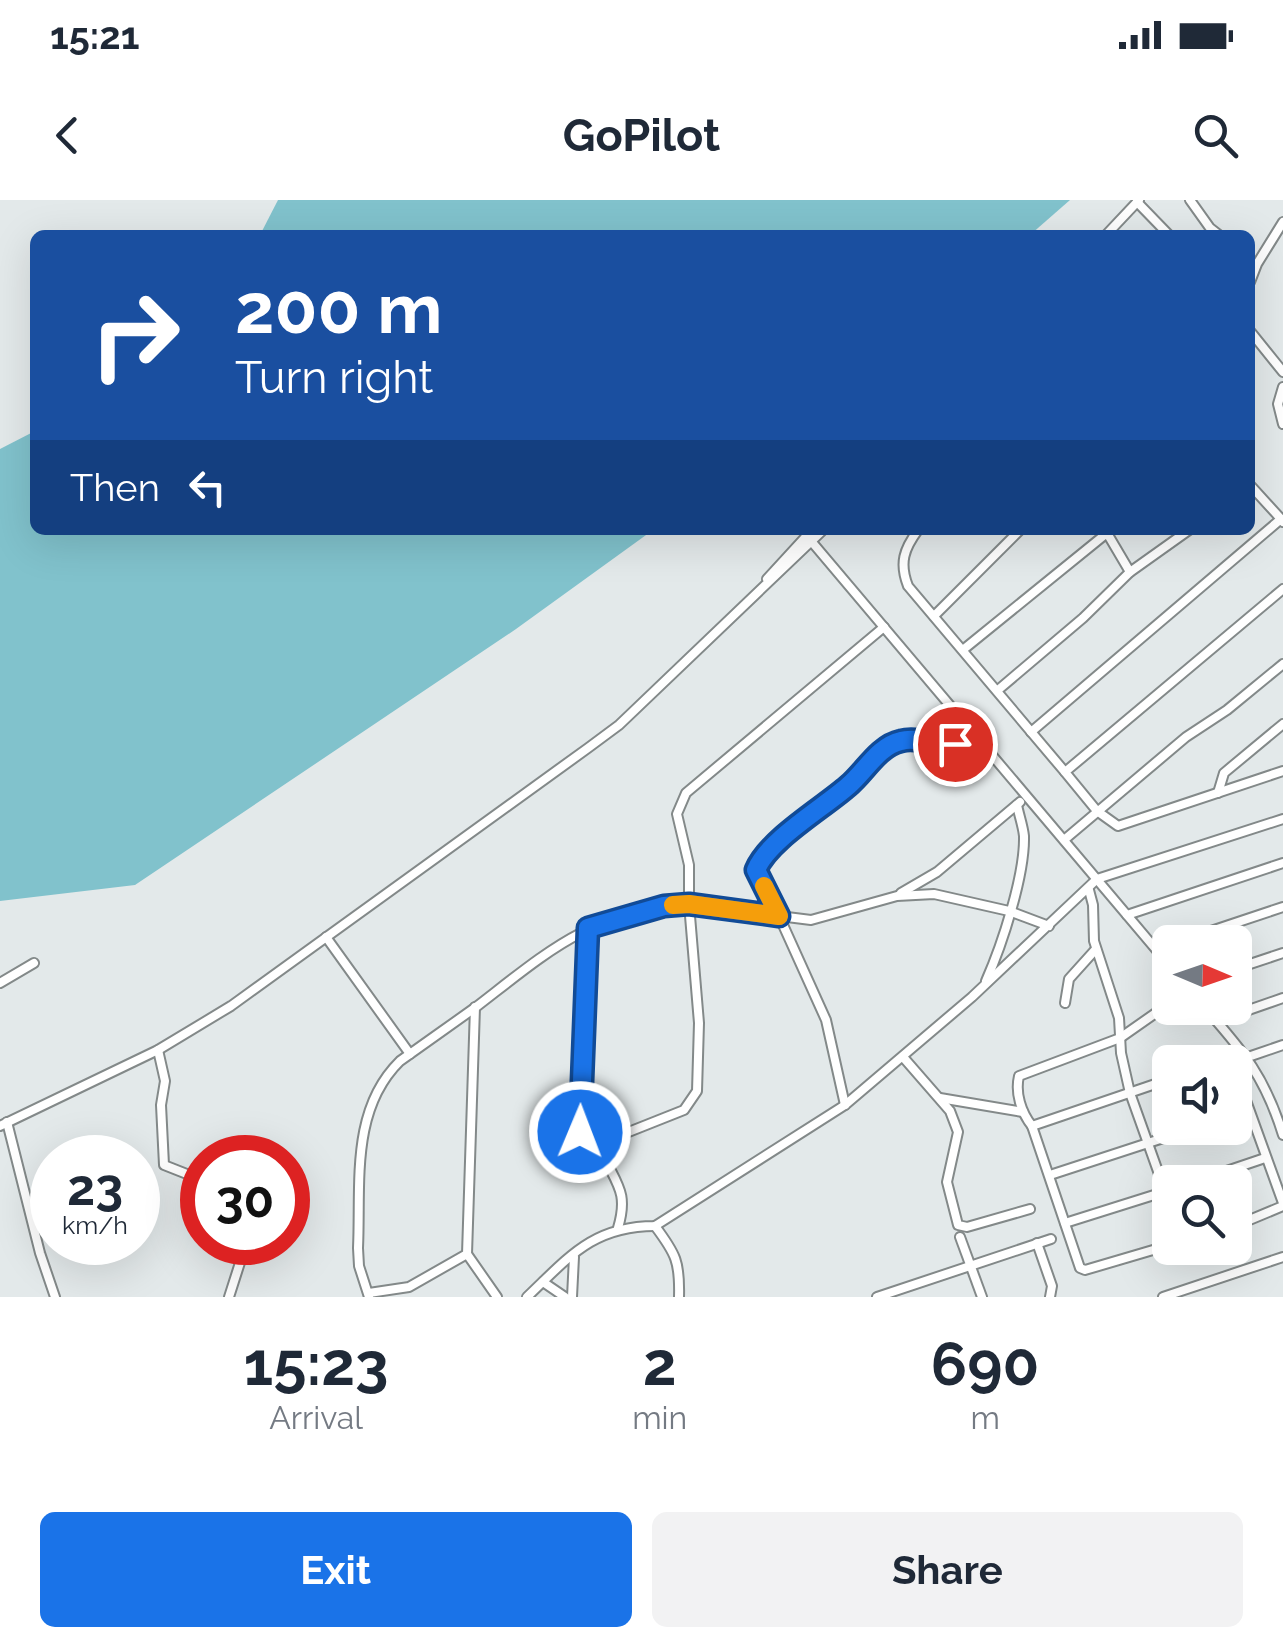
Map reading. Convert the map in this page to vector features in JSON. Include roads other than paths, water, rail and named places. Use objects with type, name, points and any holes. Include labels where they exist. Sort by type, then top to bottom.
[{"type":"street","points":[[1190,200],[1213,230]]},
{"type":"street","points":[[1111,230],[1138,201],[1164,230]]},
{"type":"street","points":[[1255,259],[1283,222]]},
{"type":"street","points":[[1255,337],[1283,372]]},
{"type":"street","points":[[1283,387],[1278,404],[1283,424]]},
{"type":"street","points":[[1031,732],[1282,521],[1255,491]]},
{"type":"street","points":[[822,553],[823,535]]},
{"type":"street","points":[[914,535],[902,564],[908,586],[1098,812],[1114,824],[1122,826],[1283,771]]},
{"type":"street","points":[[934,616],[1015,535]]},
{"type":"street","points":[[964,650],[1104,535]]},
{"type":"street","points":[[1110,535],[1130,572]]},
{"type":"street","points":[[998,690],[1130,572],[1182,535]]},
{"type":"street","points":[[810,536],[1152,945]]},
{"type":"street","points":[[754,594],[799,555],[810,536]]},
{"type":"street","points":[[55,1297],[3,1124],[158,1050],[231,1006],[619,725],[810,536]]},
{"type":"street","points":[[799,555],[822,553]]},
{"type":"street","points":[[1065,772],[1283,590]]},
{"type":"street","points":[[592,1145],[684,1110],[698,1091],[699,1023],[689,865],[677,814],[686,793],[884,626]]},
{"type":"street","points":[[1064,840],[1186,737],[1283,664]]},
{"type":"street","points":[[1218,793],[1224,773],[1283,724]]},
{"type":"street","points":[[845,1105],[826,1020],[756,870],[779,842],[893,744],[911,740],[943,746],[978,737]]},
{"type":"street","points":[[466,1254],[409,1286],[369,1295],[359,1266],[364,1126],[374,1094],[385,1076],[410,1054],[534,961],[588,928],[664,906],[689,904],[811,920],[826,918],[897,896],[938,872],[1026,796]]},
{"type":"street","points":[[984,986],[996,960],[1024,836],[1017,805]]},
{"type":"street","points":[[527,1297],[592,1240],[618,1228],[655,1226],[845,1105],[984,986],[1097,879],[1283,820]]},
{"type":"street","points":[[1127,915],[1283,862]]},
{"type":"street","points":[[1088,890],[1096,949],[1119,1018],[1130,1093],[1157,1165]]},
{"type":"street","points":[[897,896],[934,894],[1009,911],[1049,926]]},
{"type":"street","points":[[1229,925],[1283,907]]},
{"type":"street","points":[[588,928],[580,1132],[604,1157],[621,1190],[624,1202],[618,1228]]},
{"type":"street","points":[[326,936],[410,1054]]},
{"type":"street","points":[[1065,1003],[1069,980],[1096,949]]},
{"type":"street","points":[[1252,963],[1283,953]]},
{"type":"street","points":[[0,983],[34,963]]},
{"type":"street","points":[[1252,1009],[1283,998]]},
{"type":"street","points":[[475,1007],[466,1254],[498,1297]]},
{"type":"street","points":[[1152,1016],[1120,1038],[1019,1076],[1017,1087],[1078,1264],[1084,1270],[1152,1249]]},
{"type":"street","points":[[1220,1025],[1237,1045]]},
{"type":"street","points":[[1252,1052],[1283,1045]]},
{"type":"street","points":[[158,1050],[165,1081],[161,1106],[164,1165],[180,1171]]},
{"type":"street","points":[[903,1057],[940,1098],[958,1132],[947,1182],[958,1224],[967,1228],[1030,1209]]},
{"type":"street","points":[[1252,1066],[1266,1086],[1283,1135]]},
{"type":"street","points":[[1032,1126],[1152,1085]]},
{"type":"street","points":[[940,1098],[1023,1112]]},
{"type":"street","points":[[1252,1122],[1283,1204],[1252,1218]]},
{"type":"street","points":[[604,1157],[621,1136]]},
{"type":"street","points":[[1050,1175],[1152,1141]]},
{"type":"street","points":[[1244,1165],[1265,1158]]},
{"type":"street","points":[[1065,1223],[1152,1196]]},
{"type":"street","points":[[655,1226],[675,1252],[679,1297]]},
{"type":"street","points":[[960,1237],[982,1297]]},
{"type":"street","points":[[877,1297],[1051,1239]]},
{"type":"street","points":[[1037,1243],[1052,1286],[1050,1297]]},
{"type":"street","points":[[544,1282],[568,1297],[574,1256]]},
{"type":"street","points":[[1162,1297],[1283,1257]]},
{"type":"street","points":[[228,1297],[238,1265]]},
{"type":"street","points":[[909,1286],[913,1297]]}]
